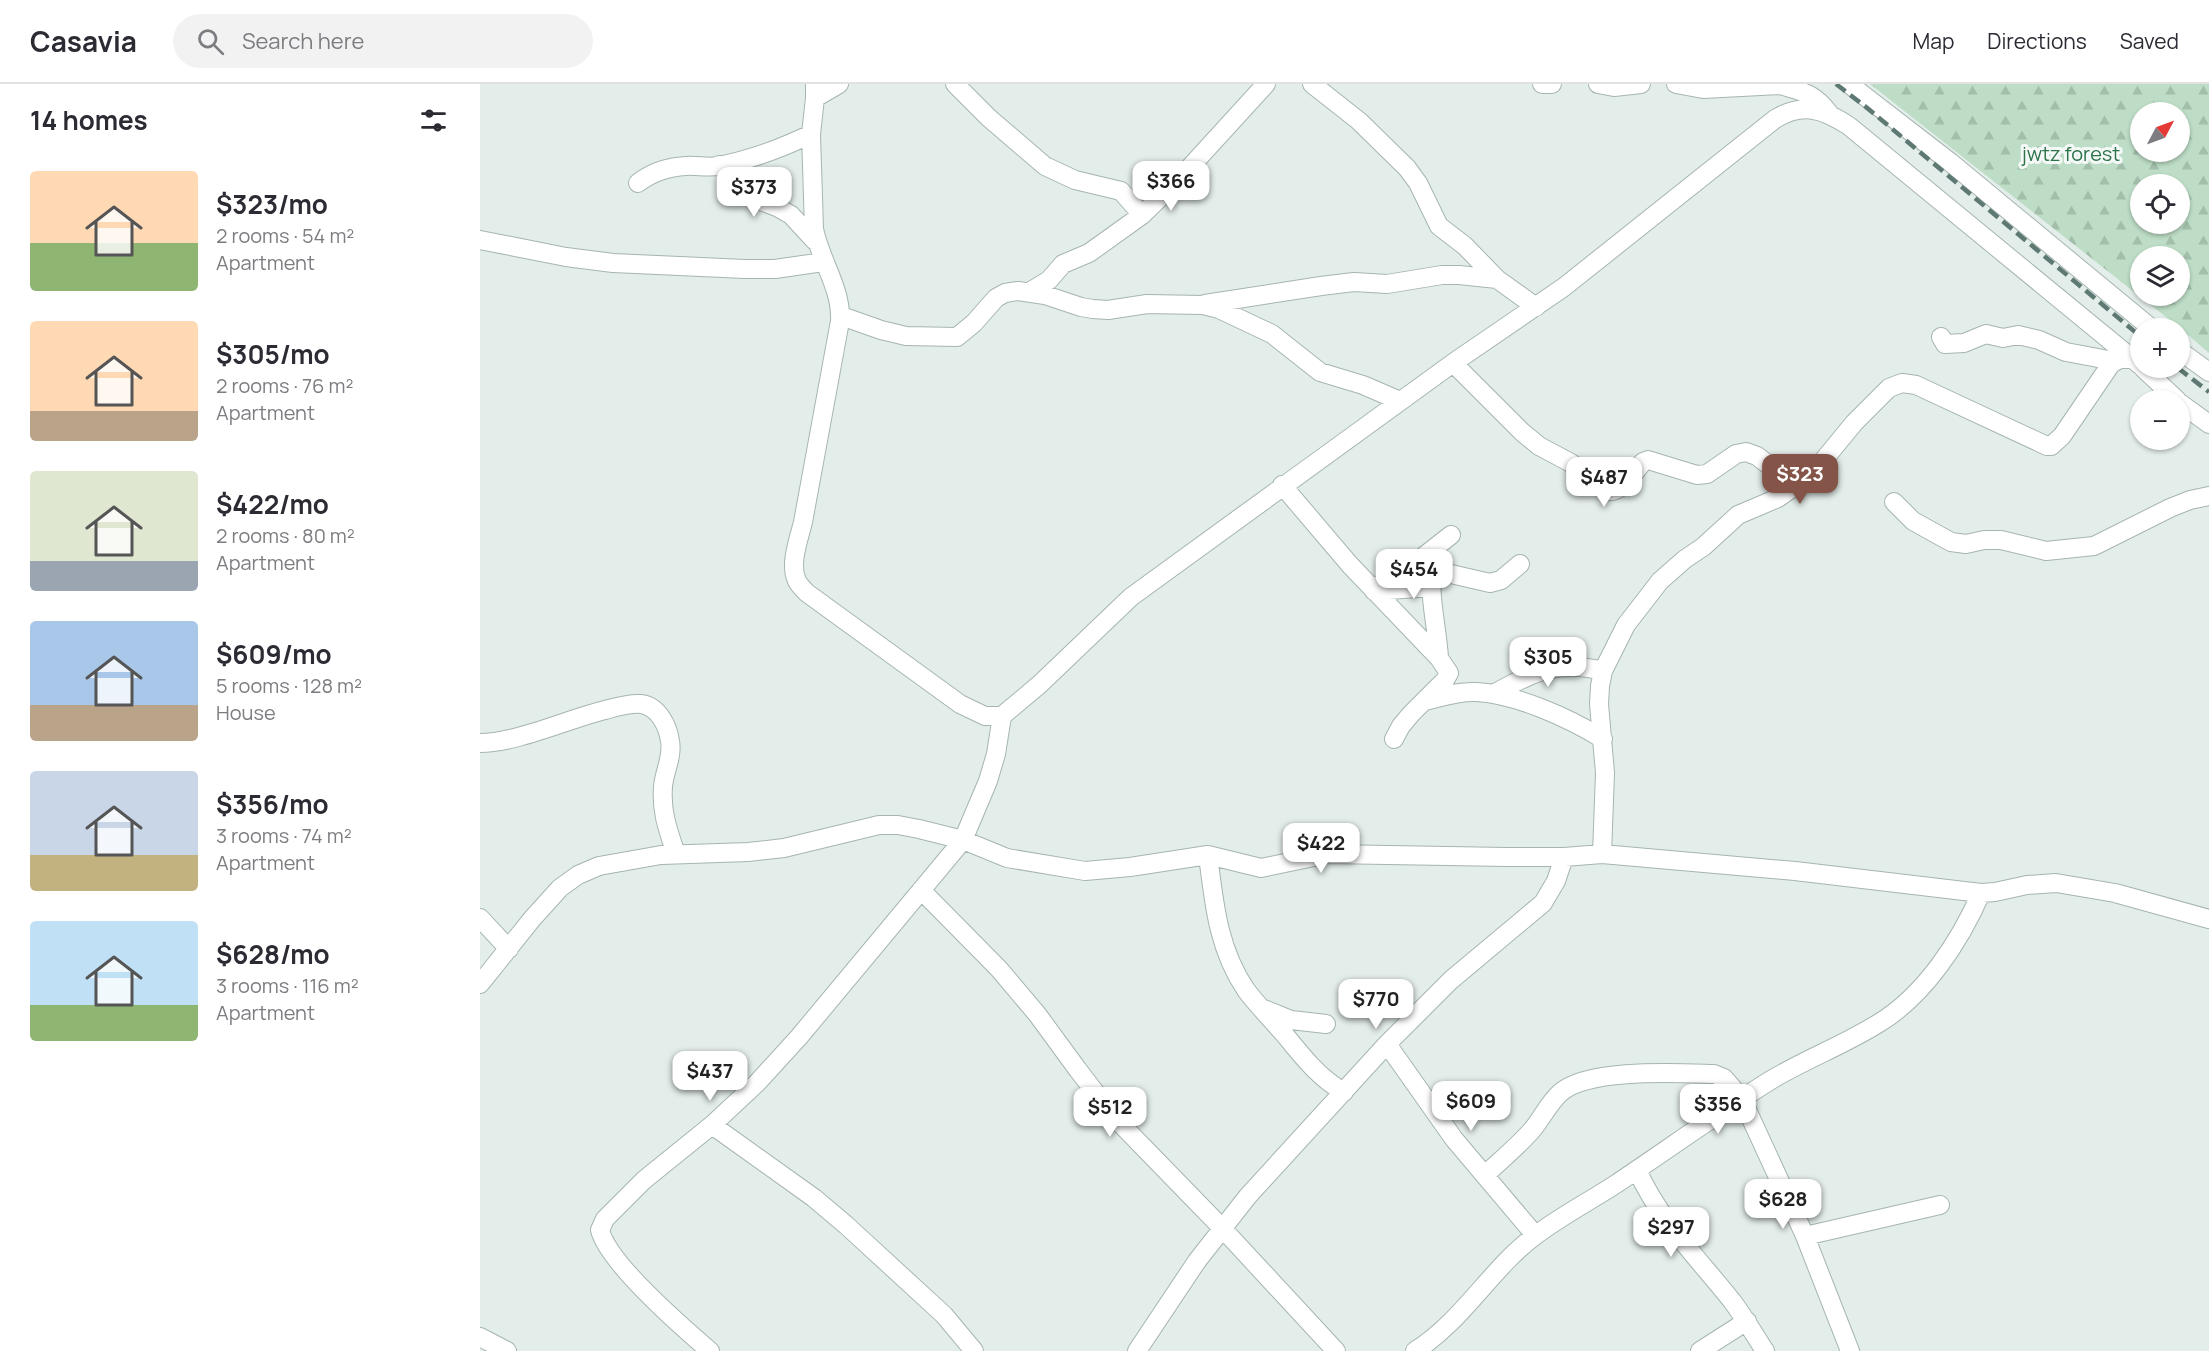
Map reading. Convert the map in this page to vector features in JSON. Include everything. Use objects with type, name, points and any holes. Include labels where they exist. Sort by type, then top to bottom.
[{"type":"street","points":[[839,84],[815,91],[811,134],[811,199],[816,243],[839,300],[840,321],[803,522],[795,553],[797,581],[807,593],[960,704],[985,716],[1002,716],[1040,684],[1131,597],[1282,485],[1536,307],[1789,110],[1808,109],[1830,114],[1849,126],[2130,357]]},
{"type":"street","points":[[955,84],[1005,132],[1045,166],[1075,180],[1121,191],[1142,215]]},
{"type":"street","points":[[1031,291],[1049,279],[1063,264],[1089,253],[1142,215],[1181,177],[1266,84]]},
{"type":"street","points":[[1312,84],[1359,121],[1407,168],[1418,183],[1438,226],[1465,246],[1497,279],[1536,307]]},
{"type":"street","points":[[1542,84],[1551,84]]},
{"type":"street","points":[[1598,84],[1614,87],[1641,84]]},
{"type":"street","points":[[1676,84],[1703,89],[1779,85],[1809,94],[1819,100],[1830,114]]},
{"type":"street","points":[[1849,84],[1950,162],[2139,318]]},
{"type":"street","points":[[638,183],[650,174],[675,168],[719,165],[767,152],[811,134]]},
{"type":"street","points":[[719,165],[758,200],[791,215],[816,243]]},
{"type":"street","points":[[480,240],[566,257],[613,263],[746,269],[785,268],[823,262]]},
{"type":"street","points":[[847,318],[906,336],[957,337],[974,323],[996,298],[1005,293],[1031,291],[1081,307],[1108,310],[1147,304],[1203,304],[1354,282],[1387,284],[1459,274],[1497,279]]},
{"type":"street","points":[[1203,304],[1272,334],[1316,369],[1400,401]]},
{"type":"street","points":[[1941,337],[1945,344],[1964,343],[1986,334],[2003,338],[2018,335],[2038,340],[2066,352],[2130,363]]},
{"type":"street","points":[[2190,358],[2209,372]]},
{"type":"street","points":[[1602,854],[1605,773],[1599,704],[1603,670],[1626,625],[1660,581],[1685,559],[1703,548],[1738,515],[1778,498],[1813,473],[1873,403],[1889,388],[1902,383],[1916,385],[2046,446],[2051,446],[2062,436],[2114,361]]},
{"type":"street","points":[[1453,363],[1522,432],[1539,446],[1571,463],[1607,491],[1613,492],[1621,488],[1643,462],[1648,460],[1697,475],[1707,474],[1736,454],[1746,452],[1757,456],[1796,486]]},
{"type":"street","points":[[2153,378],[2166,390]]},
{"type":"street","points":[[2190,411],[2209,424]]},
{"type":"street","points":[[1282,485],[1327,539],[1439,658],[1449,673],[1401,726],[1394,739]]},
{"type":"street","points":[[1894,502],[1913,521],[1951,543],[1966,544],[1984,540],[2001,540],[2046,551],[2094,546],[2170,508],[2209,496]]},
{"type":"street","points":[[1374,590],[1444,541],[1432,566],[1431,584],[1439,658]]},
{"type":"street","points":[[1374,590],[1431,584],[1442,575],[1451,574],[1490,584],[1501,580],[1520,564]]},
{"type":"street","points":[[1493,694],[1530,676],[1557,667],[1583,665],[1603,670]]},
{"type":"street","points":[[1423,701],[1453,694],[1474,692],[1493,694],[1522,701],[1570,720],[1603,739]]},
{"type":"street","points":[[480,743],[512,738],[586,715],[629,705],[643,704],[654,710],[663,720],[671,744],[669,764],[663,785],[663,814],[676,854]]},
{"type":"street","points":[[710,1351],[620,1264],[602,1240],[600,1230],[605,1219],[644,1180],[712,1125],[757,1083],[799,1037],[963,840],[988,781],[996,754],[1002,716]]},
{"type":"street","points":[[480,984],[560,888],[578,875],[599,866],[642,857],[784,848],[879,825],[919,829],[963,840],[1007,858],[1085,871],[1130,867],[1208,855],[1261,868],[1328,854],[1564,857],[1602,854],[1795,871],[1981,892],[2056,883],[2115,893],[2209,919]]},
{"type":"street","points":[[1208,855],[1213,900],[1225,951],[1245,989],[1320,1075],[1332,1086],[1344,1092]]},
{"type":"street","points":[[1137,1351],[1197,1261],[1248,1196],[1388,1044],[1463,969],[1543,903],[1556,881],[1564,857]]},
{"type":"street","points":[[921,890],[999,969],[1037,1014],[1115,1118],[1222,1228],[1336,1351]]},
{"type":"street","points":[[1415,1351],[1442,1331],[1535,1235],[1637,1170],[1715,1115],[1786,1071],[1878,1024],[1908,1001],[1937,967],[1969,919],[1981,892]]},
{"type":"street","points":[[480,918],[509,949]]},
{"type":"street","points":[[1259,1007],[1291,1020],[1326,1024]]},
{"type":"street","points":[[1388,1044],[1454,1139],[1535,1235]]},
{"type":"street","points":[[1485,1175],[1531,1132],[1561,1093],[1575,1084],[1589,1079],[1671,1074],[1714,1074],[1724,1078],[1742,1099],[1805,1236],[1850,1351]]},
{"type":"street","points":[[712,1125],[814,1198],[846,1225],[944,1316],[974,1351]]},
{"type":"street","points":[[1637,1170],[1650,1197],[1669,1224],[1747,1321],[1765,1351]]},
{"type":"street","points":[[1805,1236],[1940,1205]]},
{"type":"street","points":[[1700,1351],[1747,1321]]},
{"type":"street","points":[[480,1337],[506,1351]]},
{"type":"green space","name":"jwtz forest","points":[[1870,84],[2209,84],[2209,353],[2190,337],[2190,318],[2167,318],[2152,306],[2190,306],[2190,246],[2130,246],[2130,289]]},
{"type":"railway","points":[[1836,84],[2130,328]]},
{"type":"railway","points":[[2190,377],[2209,392]]}]
